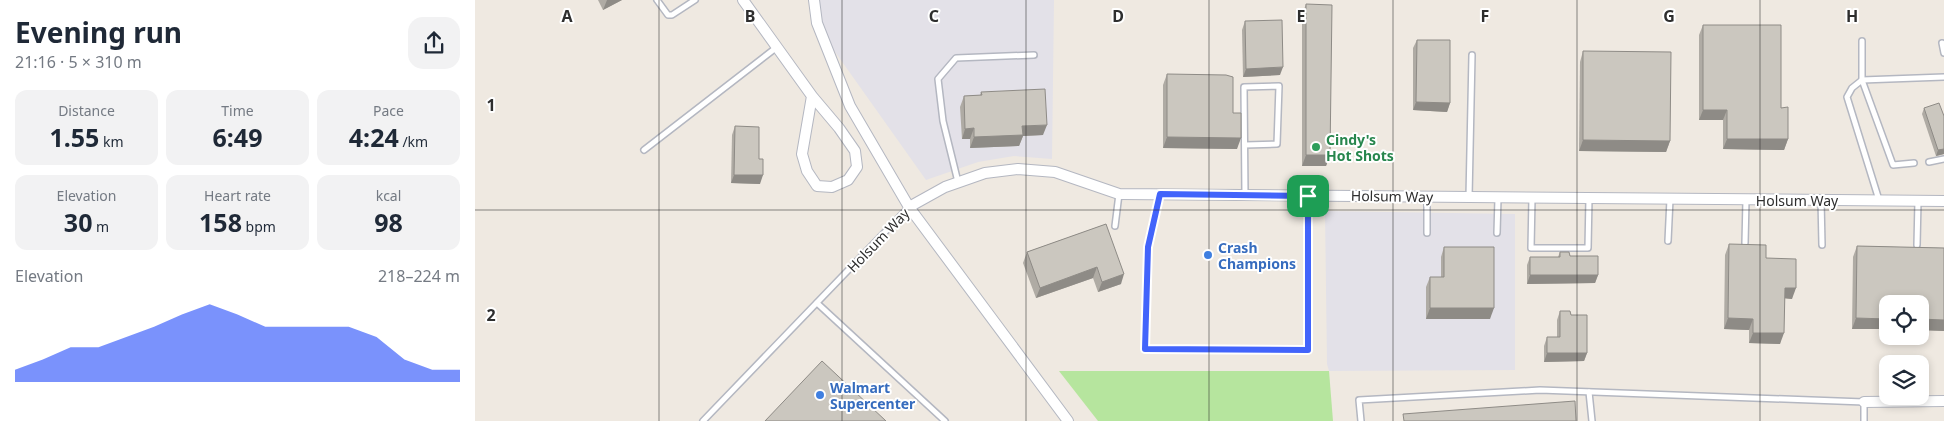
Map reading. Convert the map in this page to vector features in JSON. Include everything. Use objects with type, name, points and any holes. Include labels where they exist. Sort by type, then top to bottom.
[{"type":"street","points":[[743,0],[812,96],[839,128],[855,151],[857,166],[848,180],[833,187],[817,186],[807,171],[802,154],[812,96]]},
{"type":"street","points":[[814,0],[817,23],[850,106],[909,207],[1068,421]]},
{"type":"street","name":"Holsum Way","points":[[909,207],[958,182],[985,173],[1018,169],[1055,172],[1119,194],[1944,200]]},
{"type":"street","points":[[1864,402],[1944,401]]},
{"type":"lane","points":[[657,0],[668,15],[695,0]]},
{"type":"lane","points":[[1862,41],[1862,80],[1893,165],[1914,163]]},
{"type":"lane","points":[[1942,43],[1944,53]]},
{"type":"lane","points":[[644,150],[777,47]]},
{"type":"lane","points":[[958,182],[943,120],[938,79],[956,58],[1034,55]]},
{"type":"lane","points":[[1469,198],[1472,55]]},
{"type":"lane","points":[[1879,200],[1847,97],[1852,88],[1862,80],[1944,77]]},
{"type":"lane","points":[[1245,145],[1277,144],[1279,86],[1244,87],[1245,195]]},
{"type":"lane","points":[[1929,162],[1944,159]]},
{"type":"lane","points":[[1115,226],[1119,194]]},
{"type":"lane","points":[[1160,194],[1148,247],[1145,349],[1308,350],[1308,196]]},
{"type":"lane","points":[[1427,196],[1427,233]]},
{"type":"lane","points":[[1497,233],[1498,197]]},
{"type":"lane","points":[[1532,197],[1531,248],[1588,248],[1589,198]]},
{"type":"lane","points":[[1668,241],[1670,198]]},
{"type":"lane","points":[[1745,243],[1746,199]]},
{"type":"lane","points":[[1821,200],[1822,245]]},
{"type":"lane","points":[[1917,245],[1918,200]]},
{"type":"lane","name":"Holsum Way","points":[[703,421],[909,207]]},
{"type":"lane","points":[[817,303],[945,421]]},
{"type":"lane","points":[[1361,421],[1359,400],[1540,390],[1864,402],[1864,421]]},
{"type":"lane","points":[[1589,392],[1593,421]]},
{"type":"shaded area","points":[[811,0],[1054,0],[1052,159],[1014,156],[978,162],[926,180],[816,25]]},
{"type":"shaded area","points":[[1325,211],[1515,214],[1515,370],[1329,371],[1327,364]]},
{"type":"green space","points":[[1059,371],[1329,371],[1333,421],[1098,421]]},
{"type":"building","points":[[1306,4],[1332,5],[1330,155],[1306,155]]},
{"type":"building","points":[[1282,20],[1283,67],[1246,69],[1245,21]]},
{"type":"building","points":[[1703,25],[1781,25],[1781,108],[1788,107],[1788,139],[1727,139],[1727,110],[1703,110]]},
{"type":"building","points":[[1417,40],[1450,40],[1450,103],[1416,102]]},
{"type":"building","points":[[1583,51],[1671,52],[1670,141],[1583,140]]},
{"type":"building","points":[[1167,74],[1226,75],[1233,77],[1233,113],[1241,113],[1241,138],[1167,137]]},
{"type":"building","points":[[1045,89],[1047,125],[1022,126],[1023,135],[974,137],[974,128],[965,129],[964,96],[982,95],[981,92]]},
{"type":"building","points":[[1939,103],[1944,116],[1944,149],[1938,150],[1924,108]]},
{"type":"building","points":[[735,126],[759,127],[759,159],[763,159],[763,175],[734,175]]},
{"type":"building","points":[[1106,224],[1124,274],[1102,282],[1097,267],[1040,288],[1027,252]]},
{"type":"building","points":[[1729,244],[1766,245],[1766,258],[1796,259],[1796,288],[1785,288],[1784,333],[1753,333],[1753,319],[1728,318]]},
{"type":"building","points":[[1857,246],[1944,248],[1944,320],[1929,319],[1929,295],[1879,295],[1879,319],[1856,318]]},
{"type":"building","points":[[1444,247],[1494,247],[1494,308],[1430,308],[1430,277],[1444,277]]},
{"type":"building","points":[[1560,252],[1569,252],[1570,256],[1598,256],[1598,275],[1530,275],[1530,257],[1560,257]]},
{"type":"building","points":[[1560,311],[1570,311],[1571,315],[1587,315],[1587,353],[1547,353],[1547,337],[1560,337]]},
{"type":"building","name":"Walmart Supercenter","points":[[822,361],[886,421],[765,421]]},
{"type":"building","points":[[1575,401],[1576,421],[1404,421],[1403,414]]},
{"type":"place","name":"Cindy's Hot Shots","points":[[1316,147]]},
{"type":"place","name":"Crash Champions","points":[[1208,255]]},
{"type":"place","name":"Walmart Supercenter","points":[[820,395]]},
{"type":"route","points":[[1160,194],[1308,196],[1308,350],[1145,349],[1148,247],[1160,194]]}]
